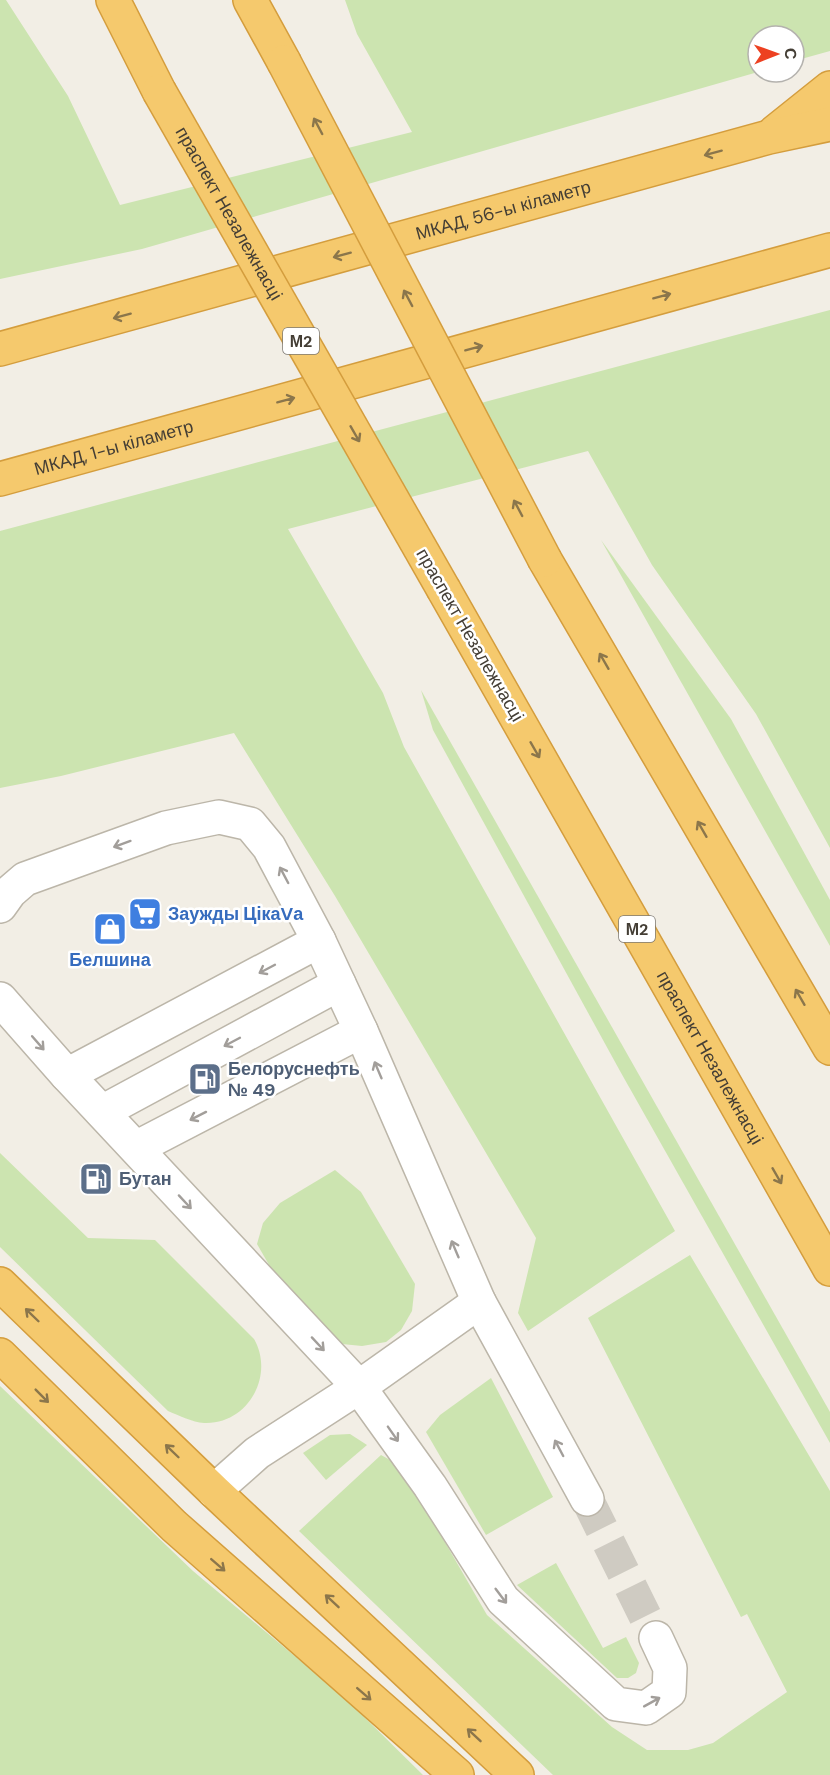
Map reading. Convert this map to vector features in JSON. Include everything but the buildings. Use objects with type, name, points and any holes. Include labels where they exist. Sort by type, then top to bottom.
[{"type":"highway","name":"праспект Незалежнасці","points":[[113,0],[159,91],[830,1269]]},
{"type":"highway","points":[[250,0],[545,560],[830,1048]]},
{"type":"highway","points":[[769,137],[830,88]]},
{"type":"highway","name":"МКАД, 56-ы кіламетр","points":[[3,348],[769,137],[830,124]]},
{"type":"highway","name":"МКАД, 1-ы кіламетр","points":[[0,479],[830,250]]},
{"type":"highway","points":[[0,1284],[214,1491],[516,1775]]},
{"type":"highway","points":[[0,1354],[174,1526],[457,1775]]},
{"type":"highway","points":[[174,1526],[214,1491]]},
{"type":"lane","points":[[0,906],[9,892],[25,879],[166,828],[219,817],[250,824],[269,847],[319,941],[361,1031],[479,1302],[587,1499]]},
{"type":"lane","points":[[67,1075],[319,941]]},
{"type":"lane","points":[[102,1112],[339,984]]},
{"type":"lane","points":[[0,999],[67,1075],[359,1387],[430,1486],[503,1600],[616,1704],[646,1708],[669,1692],[670,1668],[656,1638]]},
{"type":"lane","points":[[136,1148],[361,1031]]},
{"type":"lane","points":[[214,1491],[257,1454],[359,1387],[479,1302]]},
{"type":"green space","points":[[0,0],[6,0],[68,96],[120,205],[412,132],[357,34],[345,0],[830,0],[830,51],[806,58],[806,24],[746,24],[746,75],[142,249],[0,279]]},
{"type":"green space","points":[[830,310],[830,848],[756,714],[652,565],[588,451],[288,529],[383,693],[404,747],[675,1231],[528,1331],[518,1313],[536,1238],[335,896],[234,733],[61,776],[0,788],[0,531]]},
{"type":"green space","points":[[601,540],[731,719],[830,900],[830,946]]},
{"type":"green space","points":[[421,690],[830,1412],[830,1443],[620,1071],[433,730]]},
{"type":"green space","points":[[0,1153],[88,1238],[155,1240],[254,1339],[260,1353],[261,1368],[259,1382],[245,1407],[233,1416],[220,1421],[204,1423],[168,1411],[0,1247]]},
{"type":"green space","points":[[335,1170],[361,1192],[415,1284],[412,1311],[401,1330],[386,1342],[362,1346],[342,1344],[280,1284],[257,1244],[263,1223],[280,1203]]},
{"type":"green space","points":[[690,1255],[830,1491],[830,1775],[553,1775],[299,1531],[381,1455],[401,1466],[487,1615],[612,1727],[647,1750],[688,1750],[713,1743],[787,1692],[747,1614],[741,1617],[588,1318]]},
{"type":"green space","points":[[491,1378],[553,1497],[486,1535],[426,1432],[440,1415]]},
{"type":"green space","points":[[0,1386],[193,1571],[346,1699],[423,1775],[0,1775]]},
{"type":"green space","points":[[350,1434],[367,1445],[326,1480],[303,1453],[330,1435]]},
{"type":"green space","points":[[556,1563],[603,1648],[626,1637],[639,1663],[636,1673],[628,1678],[617,1678],[517,1585]]},
{"type":"tunnel","points":[[587,1499],[656,1638]]},
{"type":"place","name":"Заужды ЦікаVа","points":[[145,914]]},
{"type":"place","name":"Белшина","points":[[110,929]]},
{"type":"place","name":"Белоруснефть № 49","points":[[205,1079]]},
{"type":"place","name":"Бутан","points":[[96,1179]]}]
